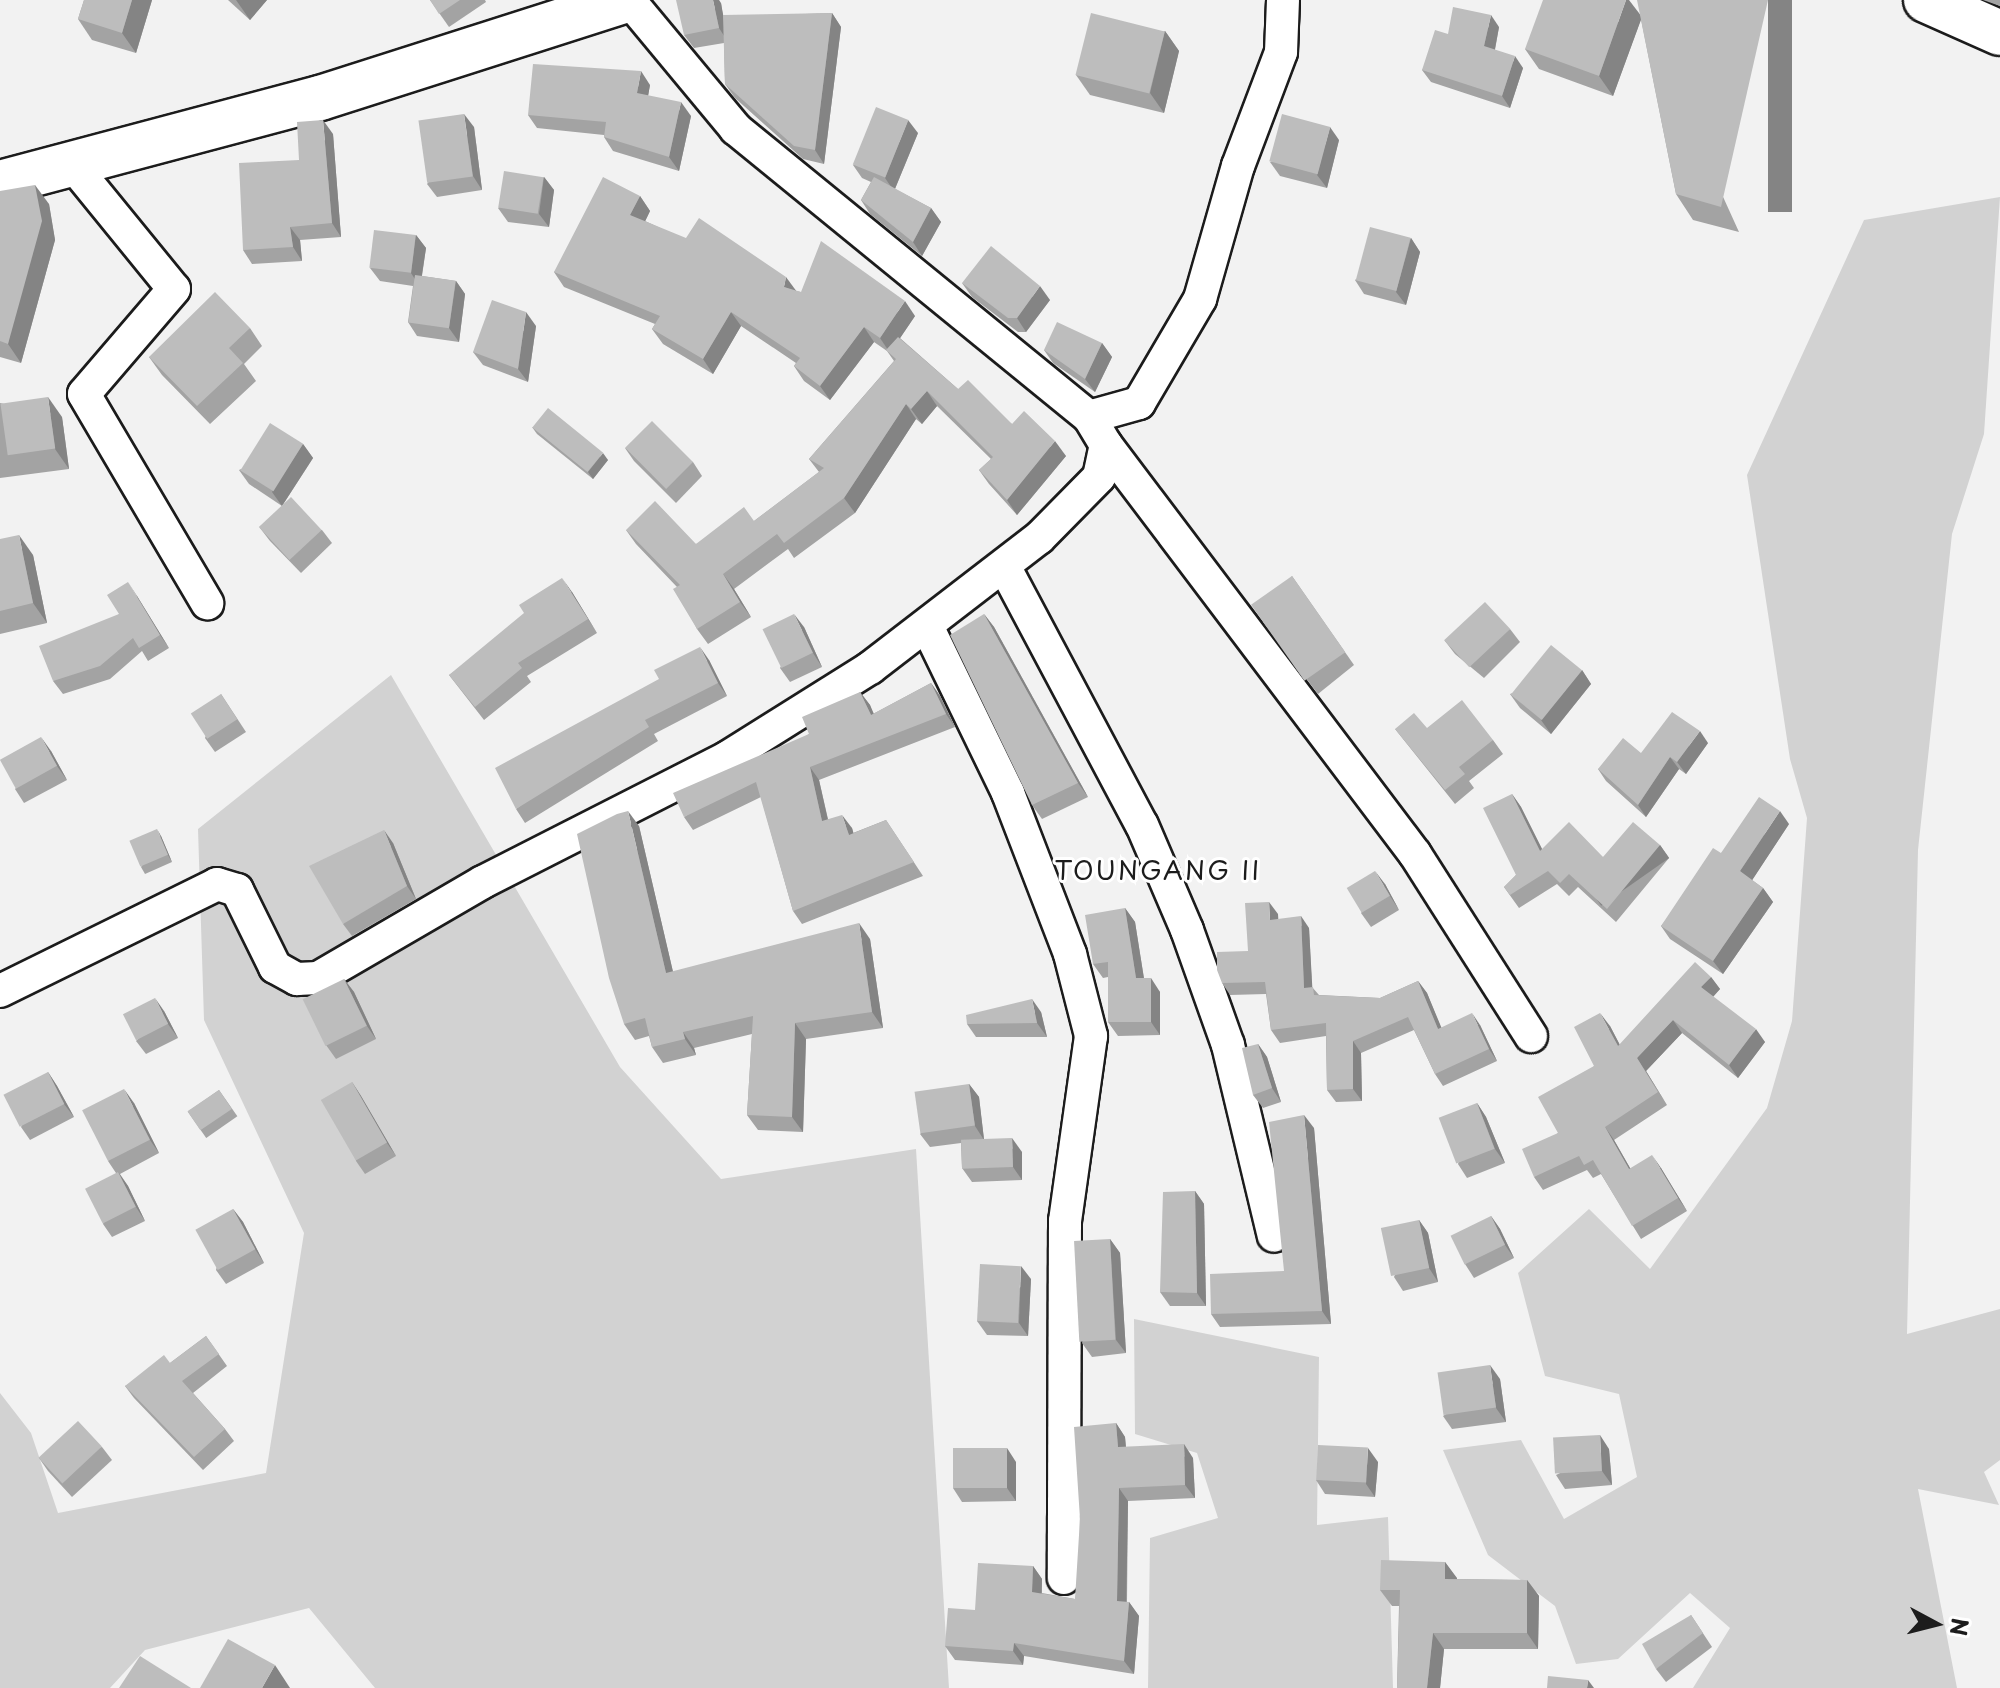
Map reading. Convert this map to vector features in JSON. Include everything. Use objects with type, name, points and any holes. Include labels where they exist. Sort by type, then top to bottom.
[{"type":"street","points":[[0,183],[320,98],[628,0],[736,129],[1089,417],[1106,445],[1415,854],[1531,1036]]},
{"type":"street","points":[[1089,417],[1139,403],[1200,299],[1238,166],[1281,52],[1283,0]]},
{"type":"street","points":[[1926,0],[2000,33]]},
{"type":"street","points":[[72,164],[174,289],[84,394],[207,603]]},
{"type":"street","points":[[0,991],[217,884],[237,890],[275,967],[297,979],[318,978],[483,882],[728,757],[927,626],[1004,566],[1099,477],[1106,445]]},
{"type":"street","points":[[1004,566],[1142,825],[1187,930],[1228,1045],[1274,1236]]},
{"type":"street","points":[[927,626],[1008,793],[1070,954],[1091,1036],[1065,1221],[1064,1578]]},
{"type":"shaded area","points":[[2000,197],[1984,434],[1952,534],[1918,850],[1907,1334],[2000,1309],[2000,1460],[1984,1472],[1999,1505],[1918,1489],[1957,1688],[1693,1688],[1730,1628],[1690,1593],[1618,1659],[1576,1664],[1555,1606],[1488,1555],[1443,1450],[1521,1440],[1564,1519],[1637,1477],[1619,1394],[1545,1376],[1518,1273],[1589,1209],[1650,1269],[1767,1108],[1792,1021],[1807,818],[1790,759],[1747,475],[1864,220]]},
{"type":"shaded area","points":[[391,675],[620,1067],[721,1179],[916,1149],[949,1688],[375,1688],[309,1608],[145,1650],[110,1688],[0,1688],[0,1393],[31,1433],[58,1513],[266,1473],[304,1233],[204,1020],[198,829]]},
{"type":"shaded area","points":[[1134,1319],[1319,1357],[1317,1525],[1388,1517],[1393,1688],[1148,1688],[1150,1538],[1218,1518],[1197,1453],[1135,1434]]},
{"type":"building","points":[[84,0],[132,0],[122,33],[78,19]]},
{"type":"building","points":[[430,0],[460,0],[439,14]]},
{"type":"building","points":[[676,0],[713,0],[719,28],[684,35]]},
{"type":"building","points":[[1543,0],[1626,0],[1599,76],[1525,49]]},
{"type":"building","points":[[1637,0],[1768,0],[1721,207],[1676,194]]},
{"type":"building","points":[[1453,7],[1491,15],[1484,46],[1515,56],[1502,96],[1422,70],[1435,30],[1448,34]]},
{"type":"building","points":[[832,13],[815,150],[794,146],[725,84],[723,15]]},
{"type":"building","points":[[1091,13],[1165,31],[1149,93],[1076,75]]},
{"type":"building","points":[[533,64],[641,71],[637,93],[681,102],[669,157],[604,137],[606,122],[528,115]]},
{"type":"building","points":[[876,107],[908,120],[885,178],[853,164]]},
{"type":"building","points":[[464,114],[473,176],[427,183],[418,120]]},
{"type":"building","points":[[1282,114],[1330,127],[1318,174],[1269,161]]},
{"type":"building","points":[[323,120],[332,223],[290,227],[293,247],[243,250],[239,163],[299,160],[297,122]]},
{"type":"building","points":[[504,171],[544,177],[538,214],[498,208]]},
{"type":"building","points":[[603,177],[640,196],[630,215],[686,238],[699,218],[786,277],[784,287],[801,292],[821,241],[905,301],[880,338],[864,327],[820,386],[794,366],[800,358],[731,312],[703,359],[652,329],[660,316],[554,272]]},
{"type":"building","points":[[874,177],[931,208],[913,242],[861,200]]},
{"type":"building","points":[[35,185],[42,221],[8,344],[0,341],[0,191]]},
{"type":"building","points":[[1370,227],[1411,238],[1396,291],[1356,280]]},
{"type":"building","points":[[374,230],[416,235],[411,273],[369,268]]},
{"type":"building","points":[[991,246],[1040,286],[1017,318],[1008,318],[962,283]]},
{"type":"building","points":[[415,275],[456,281],[449,328],[408,323]]},
{"type":"building","points":[[215,292],[250,328],[229,348],[243,363],[197,406],[149,357]]},
{"type":"building","points":[[492,300],[526,312],[518,369],[473,352]]},
{"type":"building","points":[[1057,322],[1102,343],[1085,379],[1044,350]]},
{"type":"building","points":[[898,337],[958,389],[968,380],[1012,424],[1024,411],[1055,441],[1007,500],[979,470],[993,457],[927,391],[911,409],[906,404],[844,498],[784,543],[777,534],[723,574],[740,602],[697,629],[673,589],[680,585],[626,530],[655,501],[696,544],[744,507],[754,521],[824,468],[809,459],[896,359],[886,350]]},
{"type":"building","points":[[48,397],[55,448],[8,455],[0,404]]},
{"type":"building","points":[[548,408],[603,453],[587,472],[532,427]]},
{"type":"building","points":[[652,421],[693,462],[666,489],[625,448]]},
{"type":"building","points":[[270,423],[303,444],[273,491],[240,470]]},
{"type":"building","points":[[291,497],[322,530],[290,560],[259,527]]},
{"type":"building","points":[[19,535],[33,603],[0,611],[0,539]]},
{"type":"building","points":[[1292,576],[1345,652],[1304,681],[1251,605]]},
{"type":"building","points":[[562,578],[588,619],[518,663],[522,668],[475,707],[449,675],[524,613],[519,605]]},
{"type":"building","points":[[128,582],[160,635],[139,648],[133,638],[100,666],[53,681],[39,646],[119,614],[107,595]]},
{"type":"building","points":[[1485,602],[1510,629],[1469,667],[1444,640]]},
{"type":"building","points":[[794,614],[813,653],[781,668],[763,629]]},
{"type":"building","points":[[984,614],[1078,783],[1032,805],[950,635]]},
{"type":"building","points":[[1551,645],[1582,670],[1542,720],[1511,695]]},
{"type":"building","points":[[700,647],[718,683],[645,720],[649,727],[516,809],[495,768],[659,679],[654,670]]},
{"type":"building","points":[[931,683],[946,714],[810,767],[822,821],[842,815],[849,835],[886,820],[914,862],[793,911],[756,782],[684,817],[673,793],[809,734],[802,717],[860,692],[871,715]]},
{"type":"building","points":[[221,694],[237,719],[207,739],[191,714]]},
{"type":"building","points":[[1462,700],[1493,740],[1459,767],[1465,774],[1445,790],[1395,729],[1414,713],[1427,728]]},
{"type":"building","points":[[1672,712],[1700,731],[1677,762],[1670,757],[1638,805],[1598,769],[1623,738],[1641,753]]},
{"type":"building","points":[[41,737],[57,766],[16,789],[0,760]]},
{"type":"building","points":[[1512,794],[1540,851],[1569,822],[1603,857],[1633,822],[1660,845],[1607,909],[1569,874],[1560,883],[1548,871],[1510,895],[1504,887],[1516,875],[1483,808]]},
{"type":"building","points":[[1759,797],[1780,811],[1740,871],[1763,888],[1713,961],[1661,926],[1713,848],[1721,853]]},
{"type":"building","points":[[628,811],[666,973],[859,923],[872,1012],[795,1023],[792,1117],[747,1115],[753,1016],[683,1032],[685,1039],[652,1047],[645,1018],[624,1024],[609,978],[577,834]]},
{"type":"building","points":[[157,829],[168,855],[140,866],[129,841]]},
{"type":"building","points":[[384,830],[407,886],[343,924],[309,866]]},
{"type":"building","points":[[1375,871],[1390,896],[1362,913],[1347,888]]},
{"type":"building","points":[[1269,902],[1270,920],[1301,916],[1304,988],[1313,987],[1314,995],[1380,998],[1418,981],[1438,1029],[1472,1013],[1489,1049],[1435,1074],[1408,1017],[1353,1041],[1353,1089],[1327,1090],[1326,1023],[1271,1030],[1265,982],[1222,983],[1217,970],[1217,952],[1248,951],[1245,903]]},
{"type":"building","points":[[1125,908],[1136,978],[1151,978],[1151,1022],[1108,1022],[1108,962],[1093,964],[1085,915]]},
{"type":"building","points":[[1695,962],[1711,977],[1701,987],[1756,1029],[1729,1065],[1673,1020],[1637,1058],[1658,1092],[1605,1127],[1629,1169],[1652,1155],[1678,1198],[1632,1226],[1593,1160],[1584,1165],[1579,1156],[1534,1177],[1522,1149],[1558,1133],[1538,1097],[1594,1066],[1574,1027],[1600,1013],[1618,1046]]},
{"type":"building","points":[[344,979],[367,1026],[325,1046],[303,999]]},
{"type":"building","points":[[155,998],[168,1024],[136,1040],[123,1014]]},
{"type":"building","points":[[1032,999],[1037,1023],[967,1024],[966,1015]]},
{"type":"building","points":[[1258,1044],[1272,1088],[1253,1095],[1242,1048]]},
{"type":"building","points":[[48,1072],[64,1104],[20,1127],[3,1095]]},
{"type":"building","points":[[352,1082],[387,1143],[356,1161],[321,1100]]},
{"type":"building","points":[[969,1084],[975,1126],[920,1133],[915,1092]]},
{"type":"building","points":[[124,1089],[150,1140],[108,1161],[82,1110]]},
{"type":"building","points":[[219,1090],[232,1109],[200,1130],[187,1111]]},
{"type":"building","points":[[1477,1103],[1495,1149],[1456,1163],[1439,1118]]},
{"type":"building","points":[[1304,1115],[1322,1311],[1211,1314],[1210,1274],[1284,1271],[1269,1122]]},
{"type":"building","points":[[1012,1138],[1013,1167],[962,1169],[961,1140]]},
{"type":"building","points":[[118,1172],[136,1207],[103,1224],[85,1189]]},
{"type":"building","points":[[1195,1191],[1197,1293],[1160,1292],[1163,1192]]},
{"type":"building","points":[[233,1209],[255,1249],[218,1270],[195,1230]]},
{"type":"building","points":[[1491,1216],[1505,1245],[1465,1264],[1451,1236]]},
{"type":"building","points":[[1419,1220],[1429,1268],[1391,1276],[1381,1228]]},
{"type":"building","points":[[1110,1239],[1115,1340],[1079,1342],[1074,1241]]},
{"type":"building","points":[[980,1264],[1021,1266],[1018,1323],[977,1321]]},
{"type":"building","points":[[206,1336],[219,1354],[182,1381],[225,1429],[194,1457],[125,1386],[164,1355],[170,1363]]},
{"type":"building","points":[[1490,1365],[1496,1408],[1444,1415],[1438,1372]]},
{"type":"building","points":[[78,1421],[102,1447],[62,1483],[39,1458]]},
{"type":"building","points":[[1116,1423],[1118,1447],[1184,1444],[1185,1485],[1119,1488],[1117,1601],[1129,1602],[1124,1661],[1014,1643],[1013,1651],[945,1646],[948,1608],[975,1610],[978,1563],[1033,1566],[1032,1592],[1075,1599],[1080,1519],[1074,1427]]},
{"type":"building","points":[[1600,1435],[1602,1471],[1555,1473],[1553,1437]]},
{"type":"building","points":[[1318,1445],[1368,1448],[1366,1483],[1316,1480]]},
{"type":"building","points":[[953,1448],[1007,1448],[1007,1488],[953,1488]]},
{"type":"building","points":[[1381,1560],[1445,1562],[1445,1579],[1527,1580],[1527,1633],[1433,1633],[1427,1688],[1397,1688],[1400,1590],[1380,1590]]},
{"type":"building","points":[[1691,1615],[1703,1633],[1656,1669],[1642,1644]]},
{"type":"building","points":[[228,1639],[275,1665],[262,1688],[200,1688]]},
{"type":"building","points":[[140,1656],[191,1688],[119,1688]]},
{"type":"building","points":[[1548,1676],[1588,1680],[1587,1688],[1547,1688]]},
{"type":"district","name":"TOUNGANG II","points":[[1158,870]]}]
